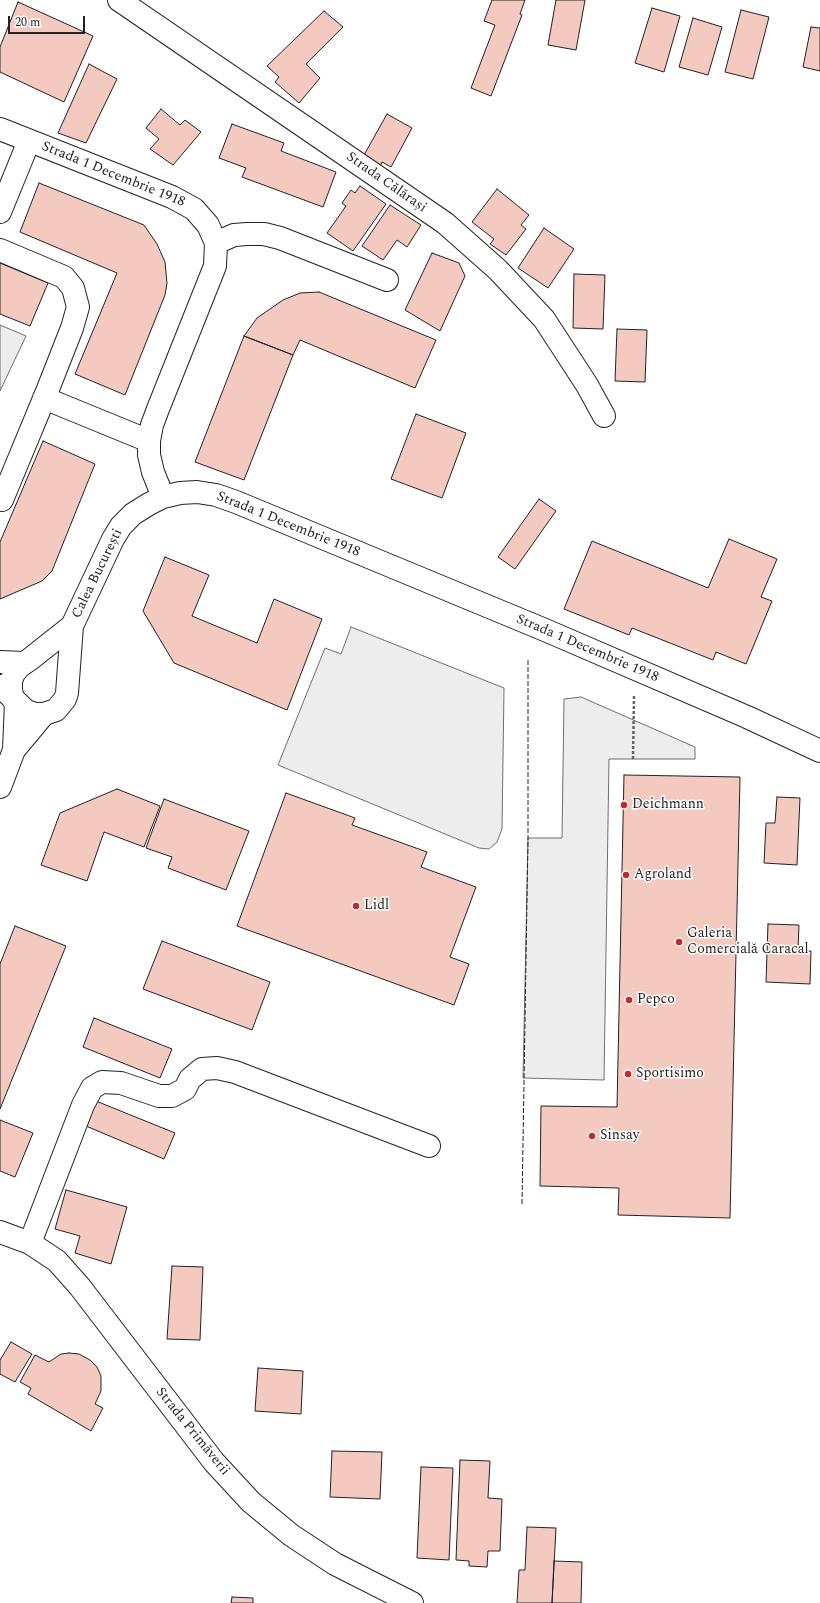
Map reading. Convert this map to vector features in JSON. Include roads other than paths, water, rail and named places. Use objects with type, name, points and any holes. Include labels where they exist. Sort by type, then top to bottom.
[{"type":"main road","name":"Strada Călărași","points":[[119,0],[445,223],[498,270],[544,319],[587,385],[604,416]]},
{"type":"main road","name":"Strada 1 Decembrie 1918","points":[[0,129],[172,197],[194,209],[208,225],[216,243],[214,266],[152,426],[149,441],[149,455],[163,497],[180,493],[197,492],[236,502],[545,630],[747,717],[820,751]]},
{"type":"main road","points":[[0,212],[29,141]]},
{"type":"main road","points":[[216,243],[234,235],[264,234],[387,280]]},
{"type":"main road","points":[[0,250],[64,276],[72,288],[78,307],[72,328],[44,398],[2,500],[0,499]]},
{"type":"main road","points":[[44,398],[149,441]]},
{"type":"main road","name":"Calea București","points":[[72,626],[113,539],[121,526],[133,514],[163,497]]},
{"type":"main road","points":[[14,750],[10,696],[11,681],[14,673],[20,666],[72,626]]},
{"type":"main road","points":[[10,696],[26,711],[35,714],[44,714],[56,710],[65,699],[67,692],[72,626]]},
{"type":"main road","points":[[0,662],[27,662],[35,659],[44,659],[53,662],[60,668],[67,680]]},
{"type":"main road","points":[[0,787],[14,750],[44,714]]},
{"type":"main road","points":[[30,1243],[83,1105],[92,1088],[102,1082],[121,1083],[159,1096],[172,1096],[185,1089],[190,1079],[202,1069],[217,1068],[235,1072],[429,1146]]},
{"type":"main road","name":"Strada Primăverii","points":[[0,1232],[30,1243],[57,1260],[80,1287],[214,1462],[251,1502],[291,1535],[335,1564],[412,1603]]},
{"type":"place","name":"Deichmann","points":[[624,805]]},
{"type":"place","name":"Agroland","points":[[626,875]]},
{"type":"place","name":"Lidl","points":[[356,906]]},
{"type":"place","name":"Galeria Comercială Caracal","points":[[679,942]]},
{"type":"place","name":"Pepco","points":[[629,1000]]},
{"type":"place","name":"Sportisimo","points":[[628,1074]]},
{"type":"place","name":"Sinsay","points":[[592,1136]]}]
